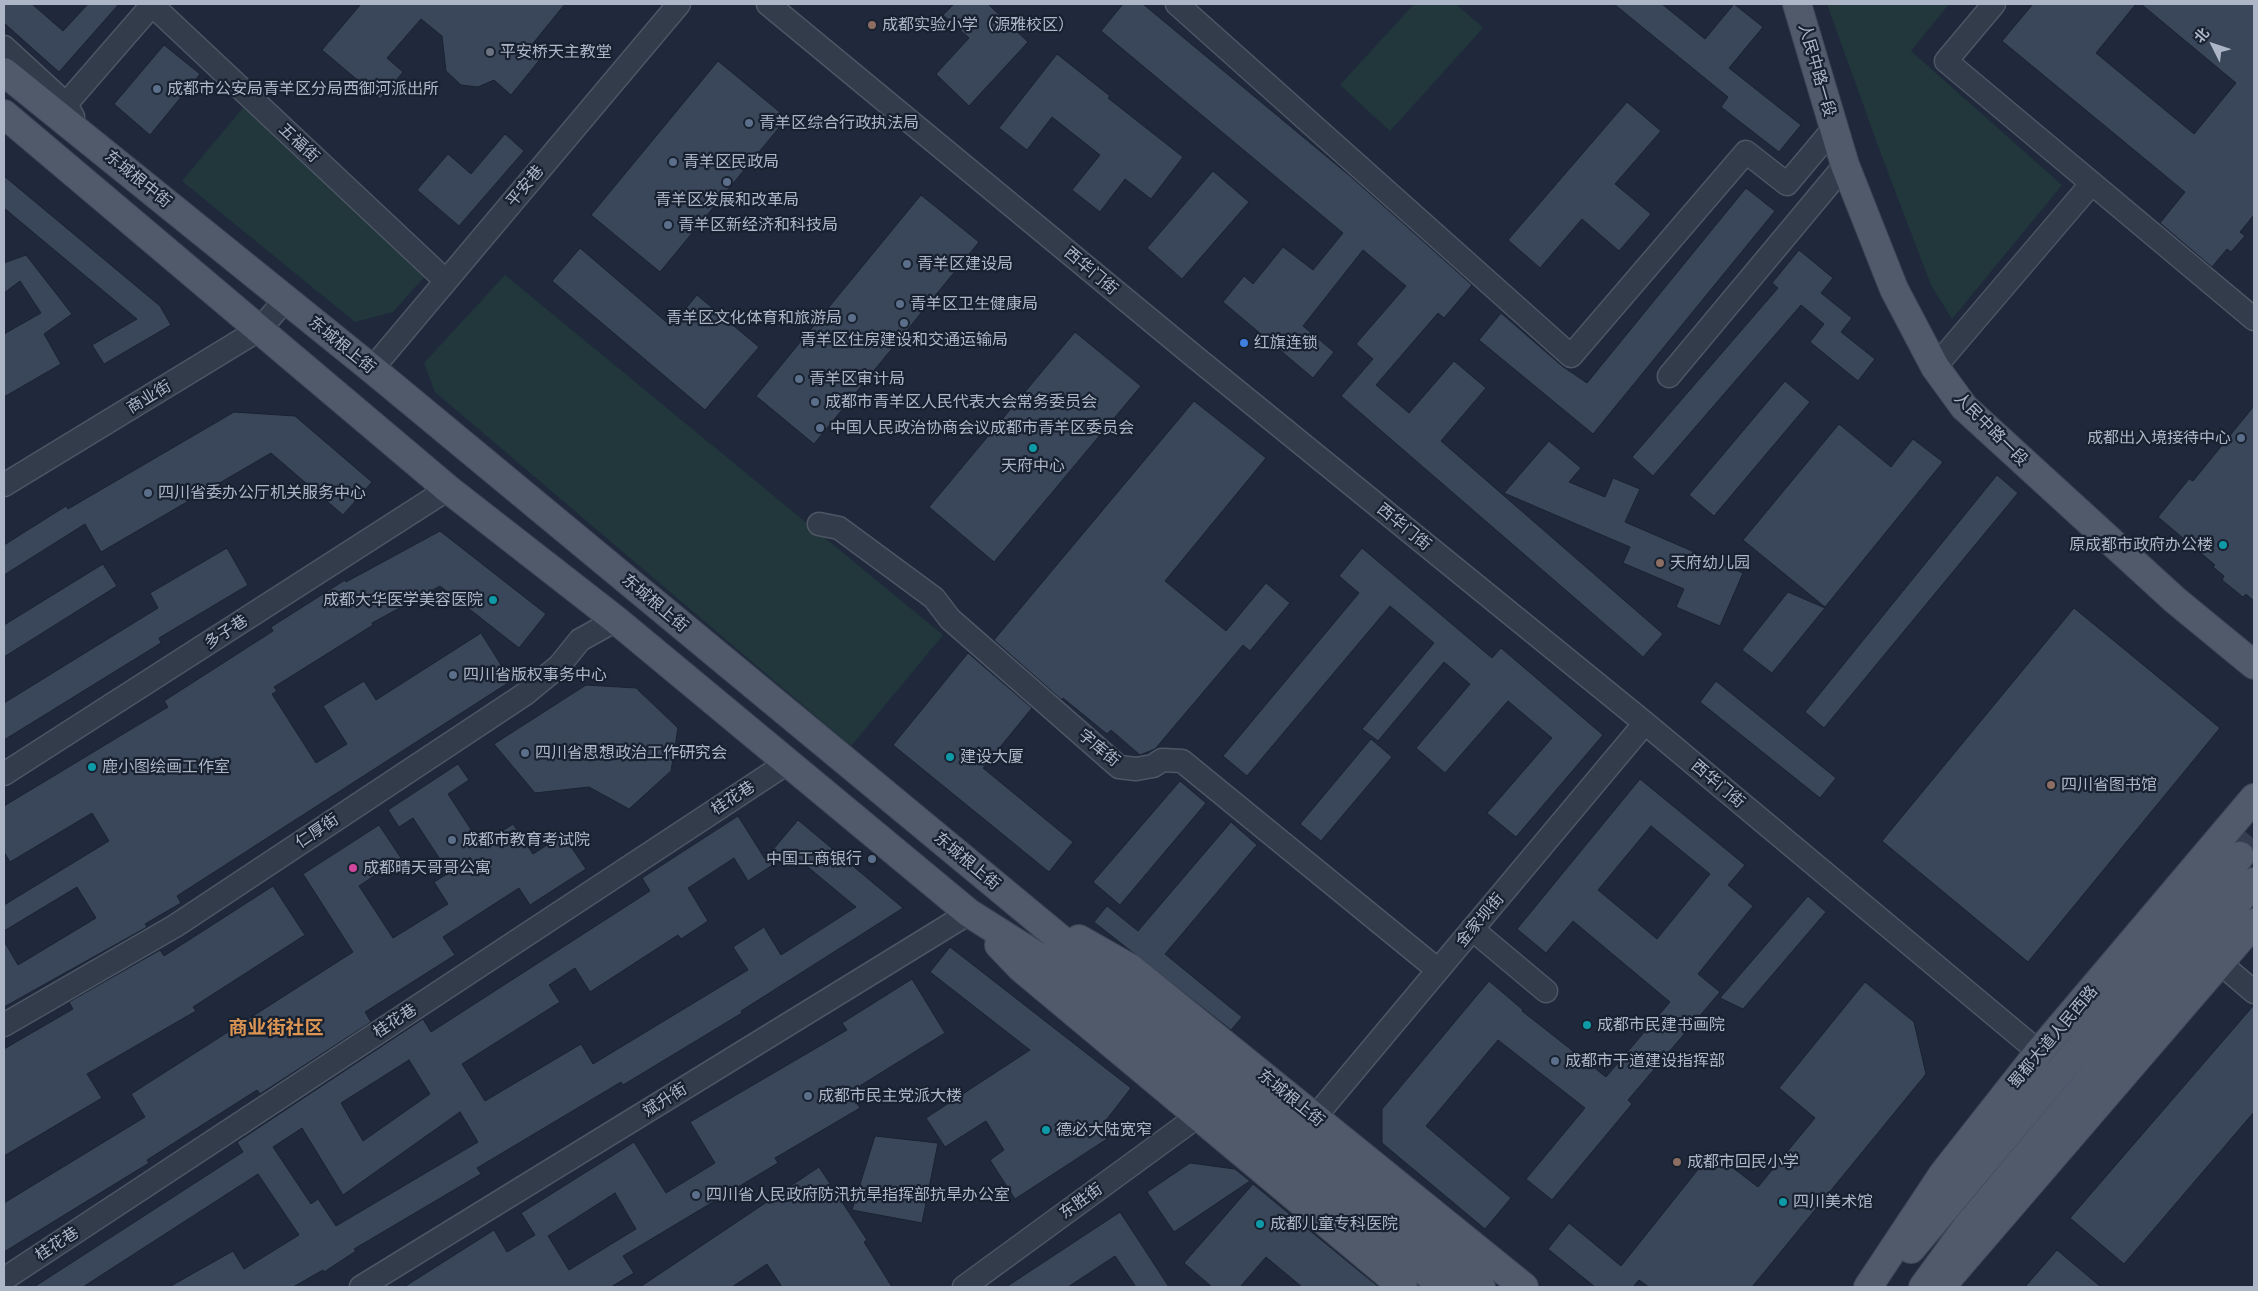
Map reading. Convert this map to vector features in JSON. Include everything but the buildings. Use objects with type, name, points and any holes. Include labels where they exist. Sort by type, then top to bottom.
[{"type":"main road","name":"人民中路一段","points":[[1798,4],[1845,165],[1894,289],[1934,367],[1964,407],[2174,600],[2254,665]]},
{"type":"main road","points":[[4,72],[82,133]]},
{"type":"main road","points":[[4,114],[62,166],[260,329],[448,489],[616,620],[969,913],[1045,961],[1444,1287]]},
{"type":"main road","name":"东城根中街","points":[[82,133],[286,299]]},
{"type":"main road","name":"东城根上街","points":[[286,299],[1023,907],[1126,996],[1481,1287]]},
{"type":"main road","name":"蜀都大道人民西路","points":[[1868,1287],[1943,1174],[2039,1052],[2244,823],[2254,798]]},
{"type":"main road","name":"蜀都大道人民西路","points":[[1878,1287],[1968,1183],[2240,856]]},
{"type":"main road","points":[[1923,1287],[1966,1228],[2254,882]]},
{"type":"main road","name":"东城根上街","points":[[1023,907],[1130,968],[1524,1287]]},
{"type":"main road","points":[[969,913],[1020,968],[1402,1287]]},
{"type":"main road","points":[[1940,1287],[1994,1228],[2254,923]]},
{"type":"street","name":"五福街","points":[[66,104],[152,4],[446,281]]},
{"type":"street","name":"平安巷","points":[[372,369],[679,4]]},
{"type":"street","name":"西华门街","points":[[768,4],[1195,357],[1645,723],[2039,1052]]},
{"type":"street","points":[[1177,4],[1571,356],[1746,152],[1787,184],[1834,128]]},
{"type":"street","points":[[1994,4],[1946,61],[2254,319]]},
{"type":"street","name":"东城根中街","points":[[4,47],[66,104],[82,133]]},
{"type":"street","points":[[4,130],[62,166]]},
{"type":"street","points":[[1669,376],[1845,165]]},
{"type":"street","points":[[1934,367],[2092,183]]},
{"type":"street","name":"商业街","points":[[4,485],[260,329],[286,299]]},
{"type":"street","name":"多子巷","points":[[4,774],[448,489]]},
{"type":"street","name":"字库街","points":[[819,524],[840,528],[934,598],[950,619],[1119,767],[1136,769],[1153,766],[1162,760],[1182,761],[1438,970]]},
{"type":"street","name":"仁厚街","points":[[4,1025],[192,914],[525,694],[559,666],[580,640],[616,620]]},
{"type":"street","name":"金家坝街","points":[[1315,1117],[1645,723]]},
{"type":"street","name":"桂花巷","points":[[4,1279],[787,763]]},
{"type":"street","name":"斌升街","points":[[361,1287],[969,913]]},
{"type":"street","points":[[1472,929],[1546,991]]},
{"type":"street","points":[[2220,963],[2254,992]]},
{"type":"street","name":"东胜街","points":[[964,1287],[1198,1116]]},
{"type":"green space","points":[[1414,4],[1456,4],[1483,28],[1390,131],[1340,85]]},
{"type":"green space","points":[[1827,4],[1949,4],[1911,51],[2062,185],[1952,319],[1931,285]]},
{"type":"green space","points":[[247,103],[426,275],[393,312],[355,322],[182,181]]},
{"type":"green space","points":[[505,275],[943,635],[851,746],[435,392],[424,363]]},
{"type":"tunnel","points":[[2240,856],[2254,839]]},
{"type":"place","name":"成都实验小学（源雅校区）","points":[[872,25]]},
{"type":"place","name":"平安桥天主教堂","points":[[490,52]]},
{"type":"place","name":"成都市公安局青羊区分局西御河派出所","points":[[157,89]]},
{"type":"place","name":"青羊区综合行政执法局","points":[[749,123]]},
{"type":"place","name":"青羊区民政局","points":[[673,162]]},
{"type":"place","name":"青羊区发展和改革局","points":[[727,182]]},
{"type":"place","name":"青羊区新经济和科技局","points":[[668,225]]},
{"type":"place","name":"青羊区建设局","points":[[907,264]]},
{"type":"place","name":"青羊区卫生健康局","points":[[900,304]]},
{"type":"place","name":"青羊区文化体育和旅游局","points":[[852,318]]},
{"type":"place","name":"青羊区住房建设和交通运输局","points":[[904,323]]},
{"type":"place","name":"红旗连锁","points":[[1244,343]]},
{"type":"place","name":"青羊区审计局","points":[[799,379]]},
{"type":"place","name":"成都市青羊区人民代表大会常务委员会","points":[[815,402]]},
{"type":"place","name":"中国人民政治协商会议成都市青羊区委员会","points":[[820,428]]},
{"type":"place","name":"成都出入境接待中心","points":[[2241,438]]},
{"type":"place","name":"天府中心","points":[[1033,448]]},
{"type":"place","name":"四川省委办公厅机关服务中心","points":[[148,493]]},
{"type":"place","name":"原成都市政府办公楼","points":[[2223,545]]},
{"type":"place","name":"天府幼儿园","points":[[1660,563]]},
{"type":"place","name":"成都大华医学美容医院","points":[[493,600]]},
{"type":"place","name":"四川省版权事务中心","points":[[453,675]]},
{"type":"place","name":"四川省思想政治工作研究会","points":[[525,753]]},
{"type":"place","name":"建设大厦","points":[[950,757]]},
{"type":"place","name":"鹿小图绘画工作室","points":[[92,767]]},
{"type":"place","name":"四川省图书馆","points":[[2051,785]]},
{"type":"place","name":"成都市教育考试院","points":[[452,840]]},
{"type":"place","name":"中国工商银行","points":[[872,859]]},
{"type":"place","name":"成都晴天哥哥公寓","points":[[353,868]]},
{"type":"place","name":"成都市民建书画院","points":[[1587,1025]]},
{"type":"place","name":"成都市干道建设指挥部","points":[[1555,1061]]},
{"type":"place","name":"成都市民主党派大楼","points":[[808,1096]]},
{"type":"place","name":"德必大陆宽窄","points":[[1046,1130]]},
{"type":"place","name":"成都市回民小学","points":[[1677,1162]]},
{"type":"place","name":"四川省人民政府防汛抗旱指挥部抗旱办公室","points":[[696,1195]]},
{"type":"place","name":"四川美术馆","points":[[1783,1202]]},
{"type":"place","name":"成都儿童专科医院","points":[[1260,1224]]},
{"type":"district","name":"商业街社区","points":[[276,1028]]}]
